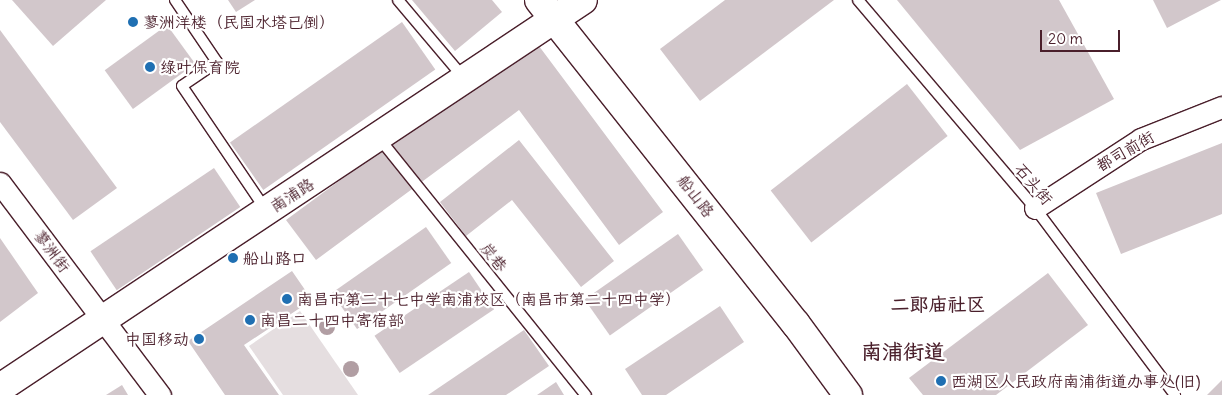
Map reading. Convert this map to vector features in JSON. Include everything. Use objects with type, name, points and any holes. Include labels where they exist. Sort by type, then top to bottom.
[{"type":"street","name":"南浦路","points":[[0,388],[465,80],[548,10],[582,0]]},
{"type":"street","name":"船山路","points":[[548,10],[848,395]]},
{"type":"street","name":"都司前街","points":[[1035,208],[1142,139],[1222,107]]},
{"type":"street","name":"蓼洲街","points":[[0,183],[160,395]]},
{"type":"lane","points":[[175,0],[217,62],[182,86],[267,211]]},
{"type":"lane","points":[[398,0],[465,80]]},
{"type":"lane","name":"石头街","points":[[858,0],[1035,208],[1175,395]]},
{"type":"lane","name":"炭巷","points":[[378,138],[586,395]]},
{"type":"shaded area","points":[[300,311],[358,395],[283,395],[249,346]]},
{"type":"building","points":[[12,0],[106,0],[53,46]]},
{"type":"building","points":[[228,0],[255,0],[236,12]]},
{"type":"building","points":[[412,0],[492,0],[502,12],[455,51]]},
{"type":"building","points":[[725,0],[834,0],[700,101],[660,49]]},
{"type":"building","points":[[897,0],[1059,0],[1114,99],[1020,150]]},
{"type":"building","points":[[1153,0],[1221,0],[1167,28]]},
{"type":"building","points":[[402,22],[435,70],[263,190],[230,142]]},
{"type":"building","name":"绿叶保育院","points":[[167,25],[195,64],[133,109],[105,70]]},
{"type":"building","points":[[0,30],[117,188],[73,220],[0,122]]},
{"type":"building","points":[[533,38],[663,212],[619,245],[519,110],[316,260],[286,220]]},
{"type":"building","points":[[907,84],[948,136],[811,243],[771,191]]},
{"type":"building","points":[[519,140],[614,261],[581,287],[512,200],[466,236],[440,202]]},
{"type":"building","points":[[1222,143],[1222,214],[1121,254],[1096,193]]},
{"type":"building","points":[[214,168],[240,207],[117,290],[90,251]]},
{"type":"building","points":[[426,227],[451,263],[357,329],[332,293]]},
{"type":"building","points":[[678,234],[703,270],[610,335],[585,299]]},
{"type":"building","points":[[0,238],[38,293],[0,322]]},
{"type":"building","name":"南昌二十四中寄宿部","points":[[292,271],[312,300],[244,345],[279,395],[225,395],[188,341]]},
{"type":"building","points":[[469,272],[494,309],[400,373],[374,336]]},
{"type":"building","points":[[1048,273],[1088,325],[996,395],[923,395],[909,378]]},
{"type":"building","points":[[720,306],[744,342],[666,395],[642,395],[625,369]]},
{"type":"building","points":[[524,330],[549,366],[506,395],[428,395]]},
{"type":"building","points":[[1222,380],[1222,395],[1207,395]]},
{"type":"building","points":[[556,382],[564,395],[537,395]]},
{"type":"building","points":[[122,385],[128,395],[106,395]]},
{"type":"place","name":"蓼洲洋楼（民国水塔已倒）","points":[[133,22]]},
{"type":"place","name":"绿叶保育院","points":[[150,67]]},
{"type":"place","name":"船山路口","points":[[233,258]]},
{"type":"place","name":"南昌市第二十七中学南浦校区（南昌市第二十四中学）","points":[[287,299]]},
{"type":"place","name":"南昌二十四中寄宿部","points":[[250,320]]},
{"type":"place","name":"中国移动","points":[[199,339]]},
{"type":"place","name":"西湖区人民政府南浦街道办事处(旧)","points":[[941,381]]},
{"type":"district","name":"二郎庙社区","points":[[938,305]]},
{"type":"district","name":"南浦街道","points":[[903,352]]}]
